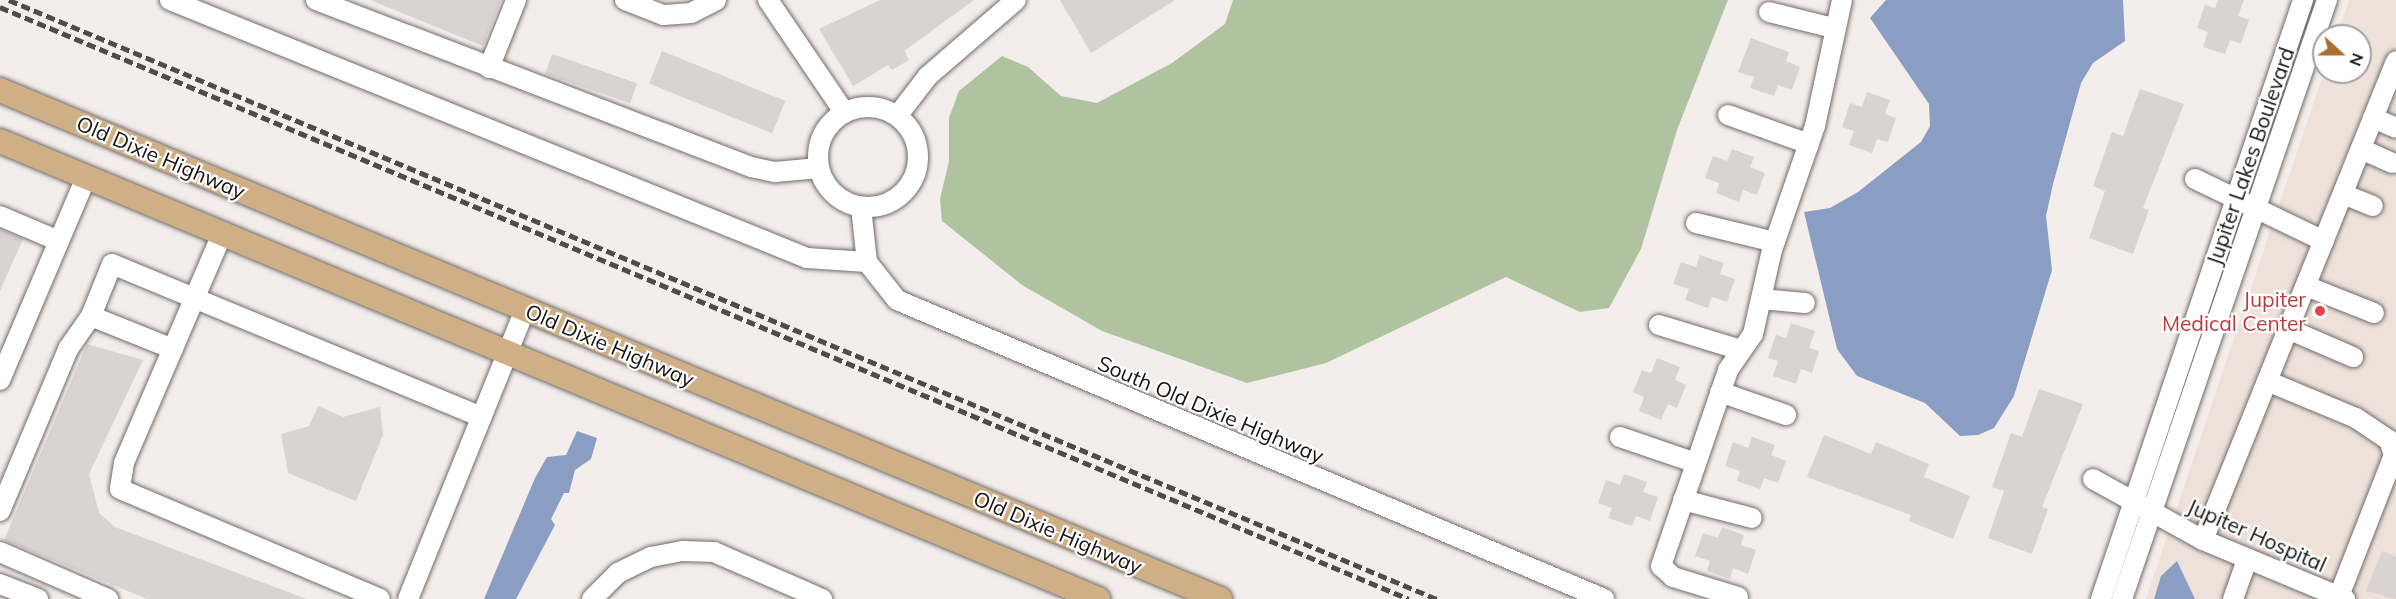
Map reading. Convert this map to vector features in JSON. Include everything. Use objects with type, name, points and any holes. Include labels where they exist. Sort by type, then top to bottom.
[{"type":"main road","name":"Old Dixie Highway","points":[[0,90],[1220,599]]},
{"type":"main road","points":[[0,141],[1098,599]]},
{"type":"street","points":[[170,0],[807,258],[867,262],[861,207]]},
{"type":"street","points":[[316,0],[752,167],[775,172],[819,168]]},
{"type":"street","points":[[489,68],[516,0]]},
{"type":"street","points":[[630,1],[663,15],[691,13],[716,0]]},
{"type":"street","points":[[768,0],[844,112]]},
{"type":"street","points":[[898,115],[928,76],[1016,0]]},
{"type":"street","points":[[1738,597],[1673,577],[1661,566],[1720,392],[1753,334],[1775,242],[1809,144],[1833,28],[1842,0]]},
{"type":"street","name":"Jupiter Lakes Boulevard","points":[[2122,599],[2143,506],[2234,199],[2303,0]]},
{"type":"street","name":"Jupiter Lakes Boulevard","points":[[2101,599],[2143,506],[2258,211],[2327,0]]},
{"type":"street","points":[[1769,12],[1833,28]]},
{"type":"street","points":[[2203,540],[2396,61]]},
{"type":"street","points":[[869,105],[898,115],[919,149],[912,183],[891,202],[861,207],[831,191],[819,168],[820,142],[844,112],[869,105]]},
{"type":"street","points":[[1728,115],[1809,144]]},
{"type":"street","points":[[2373,118],[2396,128]]},
{"type":"street","points":[[2361,149],[2392,163]]},
{"type":"street","points":[[0,380],[86,177]]},
{"type":"street","points":[[2195,179],[2324,242]]},
{"type":"street","points":[[2343,194],[2373,206]]},
{"type":"street","points":[[0,216],[59,241]]},
{"type":"street","points":[[1696,223],[1775,242]]},
{"type":"street","points":[[222,234],[124,463],[120,489],[380,599]]},
{"type":"street","name":"South Old Dixie Highway","points":[[867,262],[897,300],[931,318],[1604,599]]},
{"type":"street","points":[[0,511],[68,349],[91,316],[112,264],[482,417]]},
{"type":"street","points":[[2306,286],[2374,314]]},
{"type":"street","points":[[1761,299],[1805,303]]},
{"type":"street","points":[[408,599],[525,310]]},
{"type":"street","points":[[91,316],[173,349]]},
{"type":"street","points":[[1659,326],[1742,350]]},
{"type":"street","points":[[2288,329],[2353,357]]},
{"type":"street","points":[[2267,381],[2356,418],[2389,440],[2394,455],[2340,598]]},
{"type":"street","points":[[1720,392],[1786,415]]},
{"type":"street","points":[[1620,437],[1696,463]]},
{"type":"street","name":"Jupiter Hospital","points":[[2093,479],[2203,540],[2340,598]]},
{"type":"street","points":[[1683,500],[1752,518]]},
{"type":"street","points":[[592,599],[618,573],[651,557],[683,551],[714,552],[822,599]]},
{"type":"street","points":[[0,552],[108,599]]},
{"type":"street","points":[[2233,599],[2247,560]]},
{"type":"street","points":[[0,584],[38,599]]},
{"type":"shaded area","name":"Jupiter Medical Center","points":[[2349,0],[2396,0],[2396,599],[2146,599],[2320,84],[2372,84],[2372,24],[2341,24]]},
{"type":"green space","points":[[1233,0],[1728,0],[1677,130],[1641,249],[1609,308],[1580,312],[1506,277],[1326,363],[1247,383],[1102,331],[1022,285],[942,221],[940,199],[949,161],[949,118],[959,91],[1002,56],[1028,67],[1061,96],[1097,103],[1172,63],[1225,24]]},
{"type":"water","points":[[1886,0],[2123,0],[2125,41],[2093,63],[2081,83],[2053,184],[2046,216],[2052,270],[2014,396],[1994,428],[1978,435],[1960,436],[1925,403],[1857,376],[1837,349],[1804,212],[1830,208],[1858,192],[1921,142],[1930,126],[1929,104],[1870,18]]},
{"type":"water","points":[[577,431],[597,438],[591,459],[575,470],[569,493],[564,493],[551,519],[555,525],[516,599],[484,599],[535,478],[547,457],[566,455]]},
{"type":"water","points":[[2177,561],[2195,599],[2154,599],[2161,576]]},
{"type":"building","points":[[370,0],[501,0],[483,46]]},
{"type":"building","points":[[880,0],[974,0],[904,51],[909,60],[892,70],[888,65],[853,86],[819,29]]},
{"type":"building","points":[[1060,0],[1175,0],[1091,53]]},
{"type":"building","points":[[2218,0],[2244,0],[2238,16],[2249,20],[2241,44],[2230,40],[2225,54],[2203,47],[2208,32],[2197,28],[2205,5],[2215,8]]},
{"type":"building","points":[[1751,38],[1789,52],[1786,61],[1800,67],[1792,90],[1778,85],[1774,96],[1750,88],[1754,77],[1738,72]]},
{"type":"building","points":[[662,51],[785,101],[772,133],[649,83]]},
{"type":"building","points":[[552,54],[637,83],[630,103],[545,74]]},
{"type":"building","points":[[2140,89],[2184,104],[2143,208],[2149,210],[2133,254],[2089,238],[2105,191],[2093,186],[2112,132],[2123,136]]},
{"type":"building","points":[[1867,92],[1890,100],[1885,114],[1896,118],[1888,142],[1877,139],[1872,153],[1849,145],[1854,131],[1842,127],[1850,103],[1862,107]]},
{"type":"building","points":[[1732,149],[1754,157],[1750,167],[1765,173],[1757,195],[1743,190],[1739,202],[1716,193],[1719,183],[1705,178],[1713,156],[1727,161]]},
{"type":"building","points":[[0,229],[23,239],[0,291]]},
{"type":"building","points":[[1700,255],[1724,263],[1720,274],[1735,279],[1727,302],[1712,297],[1708,308],[1685,300],[1689,289],[1673,284],[1681,262],[1696,267]]},
{"type":"building","points":[[1791,323],[1815,331],[1809,348],[1819,351],[1812,373],[1801,369],[1796,384],[1773,376],[1778,361],[1768,358],[1776,335],[1786,338]]},
{"type":"building","points":[[87,344],[143,360],[89,474],[99,513],[115,527],[307,599],[147,599],[4,540]]},
{"type":"building","points":[[1657,358],[1680,367],[1675,380],[1686,385],[1677,408],[1668,404],[1661,420],[1639,411],[1644,397],[1633,392],[1642,370],[1651,373]]},
{"type":"building","points":[[2039,389],[2083,404],[2042,507],[2048,509],[2032,554],[1988,538],[2004,491],[1992,487],[2011,433],[2022,437]]},
{"type":"building","points":[[318,406],[343,417],[380,407],[383,435],[356,501],[288,473],[281,434],[309,426]]},
{"type":"building","points":[[1824,435],[1871,454],[1876,442],[1929,464],[1924,477],[1970,496],[1953,539],[1909,521],[1911,515],[1807,477]]},
{"type":"building","points":[[1752,437],[1775,445],[1771,455],[1786,461],[1778,483],[1764,478],[1760,489],[1737,481],[1740,471],[1725,466],[1733,442],[1748,448]]},
{"type":"building","points":[[1624,474],[1647,482],[1643,492],[1658,497],[1650,521],[1636,516],[1632,526],[1608,518],[1612,508],[1598,503],[1606,480],[1620,485]]},
{"type":"building","points":[[1722,527],[1744,535],[1741,545],[1756,550],[1748,574],[1733,568],[1730,579],[1707,571],[1710,561],[1695,556],[1703,533],[1718,538]]},
{"type":"building","points":[[2382,551],[2396,557],[2396,599],[2366,591]]},
{"type":"railway","points":[[9,0],[1437,599]]},
{"type":"railway","points":[[0,7],[1409,599]]},
{"type":"place","name":"Jupiter Medical Center","points":[[2320,311]]}]
